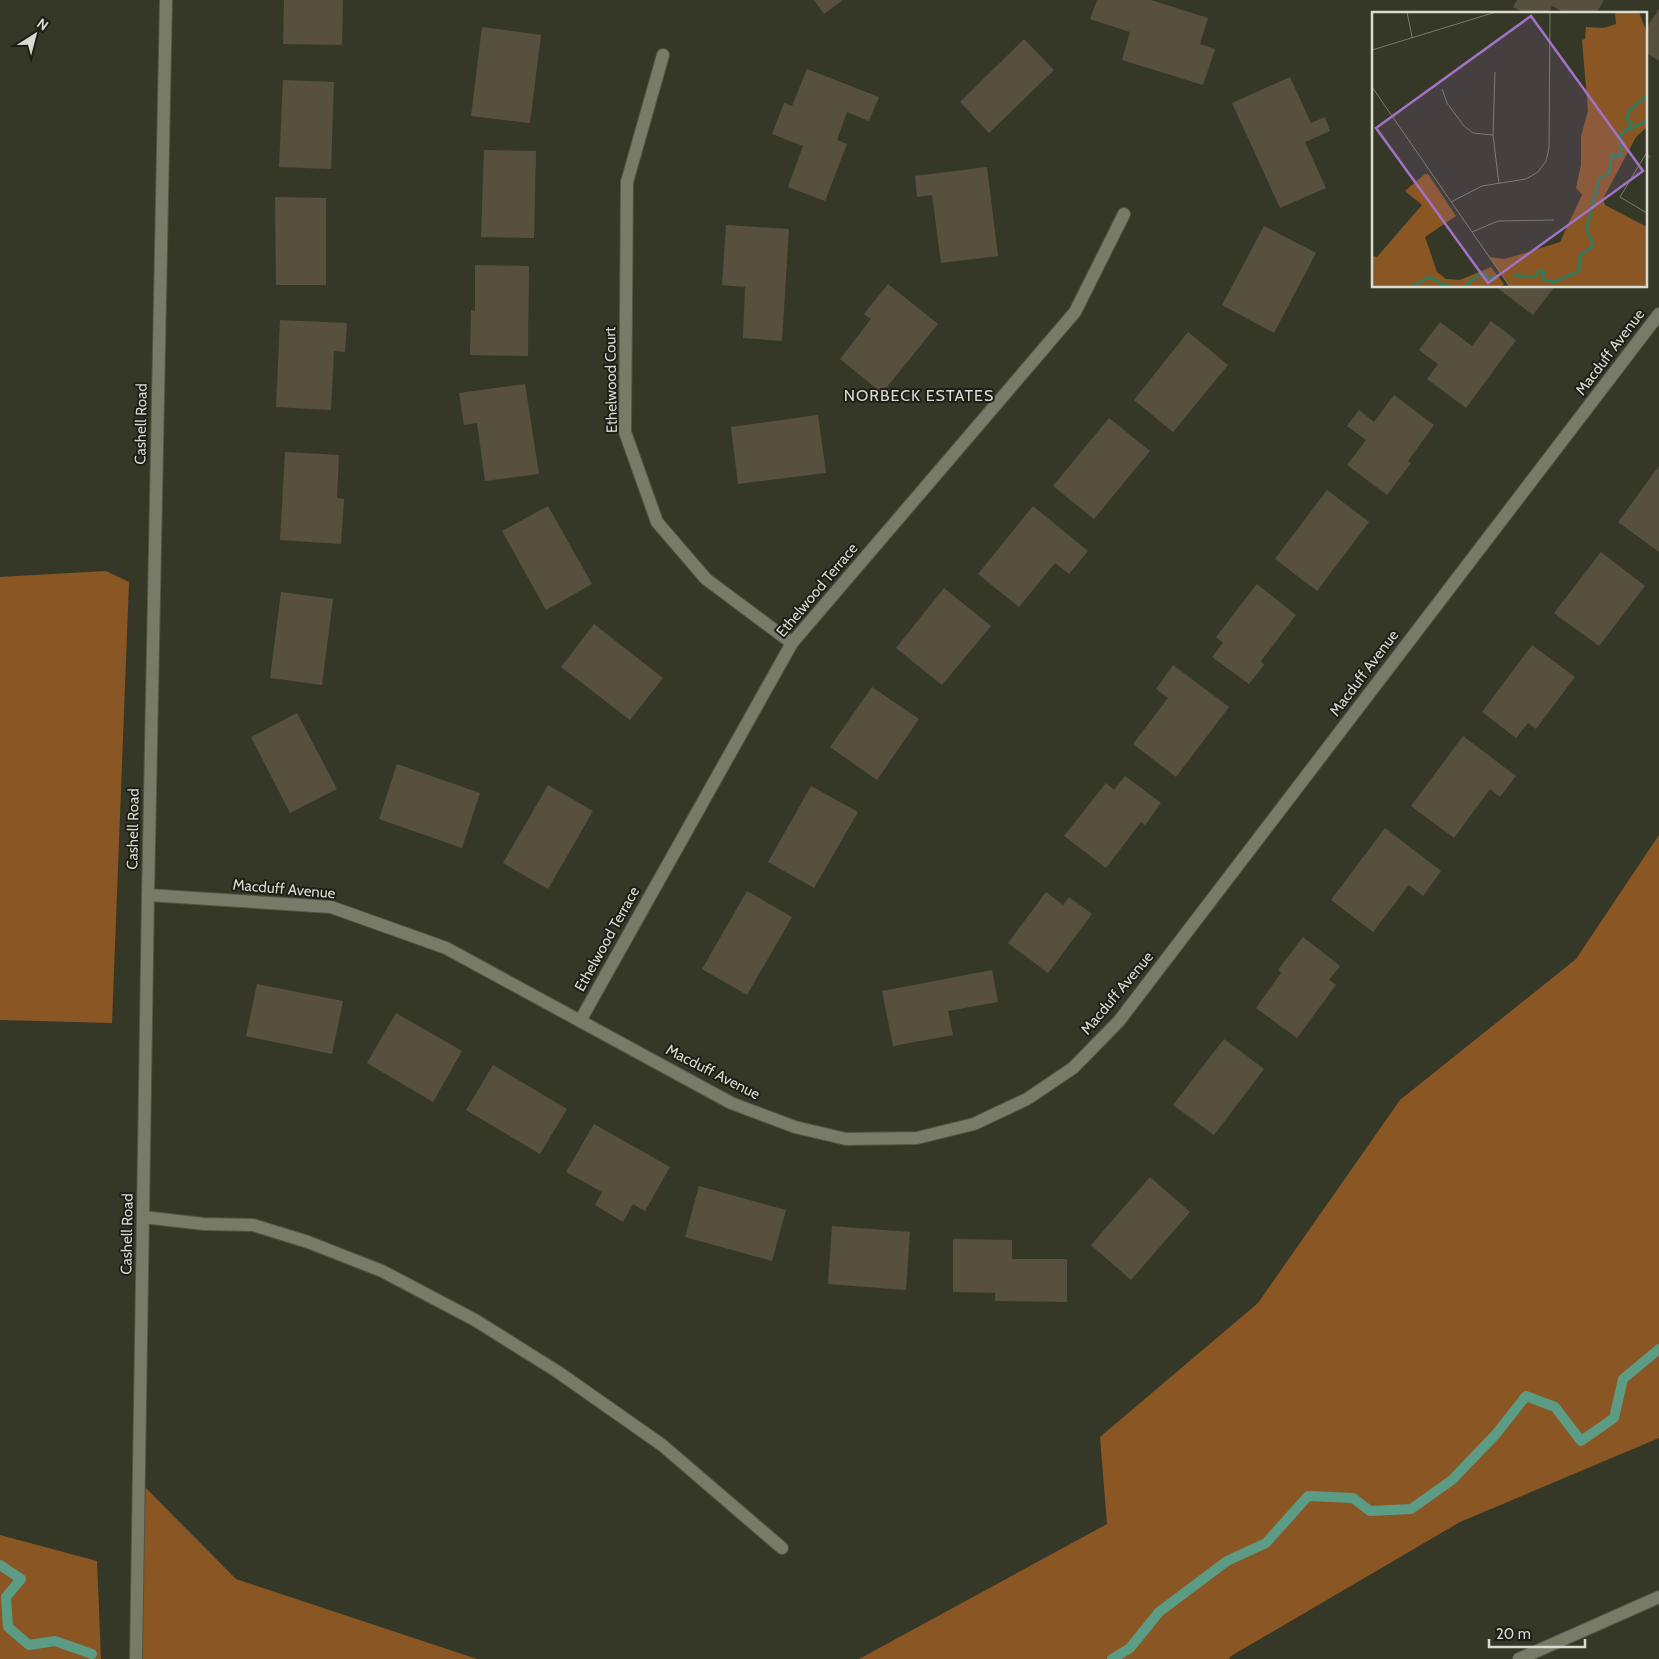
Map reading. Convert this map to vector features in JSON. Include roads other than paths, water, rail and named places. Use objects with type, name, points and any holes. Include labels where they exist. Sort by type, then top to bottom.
[{"type":"street","name":"Cashell Road","points":[[136,1659],[148,895],[166,0]]},
{"type":"street","name":"Ethelwood Court","points":[[663,55],[627,182],[625,432],[657,522],[706,579],[792,643]]},
{"type":"street","name":"Ethelwood Terrace","points":[[580,1020],[792,643],[1075,312],[1124,214]]},
{"type":"street","name":"Macduff Avenue","points":[[148,895],[331,907],[446,948],[731,1103],[795,1127],[846,1139],[917,1138],[974,1124],[1026,1099],[1073,1068],[1119,1021],[1659,314]]},
{"type":"street","points":[[143,1217],[204,1224],[253,1225],[308,1242],[390,1276],[475,1320],[566,1378],[662,1445],[782,1548]]},
{"type":"street","points":[[1519,1659],[1659,1597]]},
{"type":"waterway","points":[[1112,1659],[1130,1648],[1159,1612],[1227,1561],[1266,1543],[1308,1496],[1353,1498],[1370,1511],[1411,1509],[1452,1480],[1496,1434],[1526,1396],[1555,1407],[1581,1441],[1614,1418],[1623,1379],[1659,1349]]},
{"type":"waterway","points":[[0,1565],[21,1579],[6,1597],[8,1627],[29,1645],[55,1641],[92,1654]]},
{"type":"district","name":"NORBECK ESTATES","points":[[919,395]]}]
